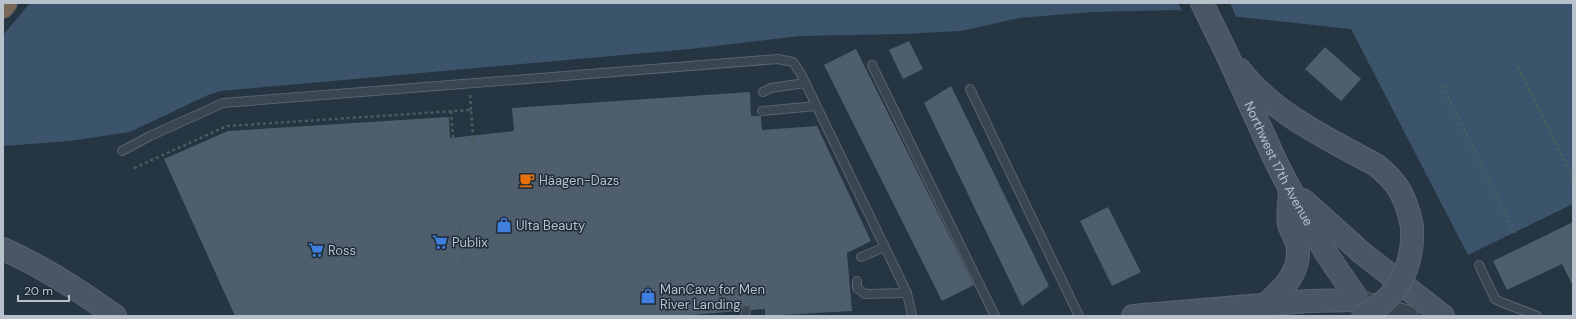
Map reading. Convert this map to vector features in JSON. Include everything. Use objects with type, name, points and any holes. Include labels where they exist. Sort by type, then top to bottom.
[{"type":"highway","points":[[3,7],[6,3]]},
{"type":"main road","name":"Northwest 17th Avenue","points":[[1202,3],[1290,189],[1326,253],[1363,311]]},
{"type":"main road","points":[[1133,316],[1309,301],[1363,311],[1378,307],[1385,301],[1402,278],[1411,253],[1412,226],[1407,205],[1397,185],[1388,174],[1376,165],[1280,110],[1248,79],[1226,52]]},
{"type":"main road","points":[[1264,306],[1280,292],[1287,283],[1298,262],[1298,246],[1289,223],[1290,189]]},
{"type":"main road","points":[[1290,189],[1362,253],[1443,316]]},
{"type":"main road","points":[[3,249],[27,259],[52,273],[115,316]]},
{"type":"street","points":[[1363,311],[1408,316]]},
{"type":"lane","points":[[122,151],[150,136],[223,103],[778,58],[793,62],[805,83],[907,293],[912,316]]},
{"type":"lane","points":[[872,64],[995,316]]},
{"type":"lane","points":[[763,92],[771,88],[805,83]]},
{"type":"lane","points":[[970,89],[1079,316]]},
{"type":"lane","points":[[762,112],[816,106]]},
{"type":"lane","points":[[861,257],[885,247]]},
{"type":"lane","points":[[1479,265],[1496,299],[1500,302],[1537,316]]},
{"type":"lane","points":[[857,281],[857,288],[860,292],[865,294],[907,293]]},
{"type":"path","points":[[1518,67],[1573,178]]},
{"type":"path","points":[[1442,85],[1516,236]]},
{"type":"path","points":[[134,168],[227,126],[471,110],[492,316]]},
{"type":"path","points":[[451,111],[467,316]]},
{"type":"path","points":[[453,150],[474,149]]},
{"type":"water","points":[[3,3],[1573,3],[1573,204],[1468,255],[1351,29],[1176,10],[1093,12],[1019,18],[961,31],[800,36],[690,49],[221,91],[208,95],[130,132],[70,141],[3,146]]},
{"type":"pier","points":[[3,3],[30,3],[3,35]]},
{"type":"pier","points":[[1178,3],[1230,3],[1237,19],[1183,13]]},
{"type":"building","points":[[909,41],[923,69],[903,79],[889,50]]},
{"type":"building","points":[[1325,47],[1361,79],[1341,101],[1305,69]]},
{"type":"building","points":[[856,49],[974,285],[942,301],[824,65]]},
{"type":"building","points":[[951,86],[1049,286],[1022,306],[924,103]]},
{"type":"building","points":[[750,92],[751,116],[761,116],[762,130],[817,126],[871,241],[847,253],[852,311],[765,316],[765,309],[751,310],[750,306],[747,305],[742,306],[740,311],[678,316],[235,316],[164,159],[228,131],[449,117],[450,138],[514,131],[512,108]]},
{"type":"building","points":[[1108,207],[1141,272],[1112,286],[1080,221]]},
{"type":"building","points":[[1573,222],[1573,286],[1562,264],[1507,290],[1493,261]]},
{"type":"place","name":"Häagen-Dazs","points":[[527,180]]},
{"type":"place","name":"Ulta Beauty","points":[[504,225]]},
{"type":"place","name":"Publix","points":[[440,242]]},
{"type":"place","name":"Ross","points":[[316,250]]},
{"type":"place","name":"ManCave for Men River Landing","points":[[648,296]]}]
